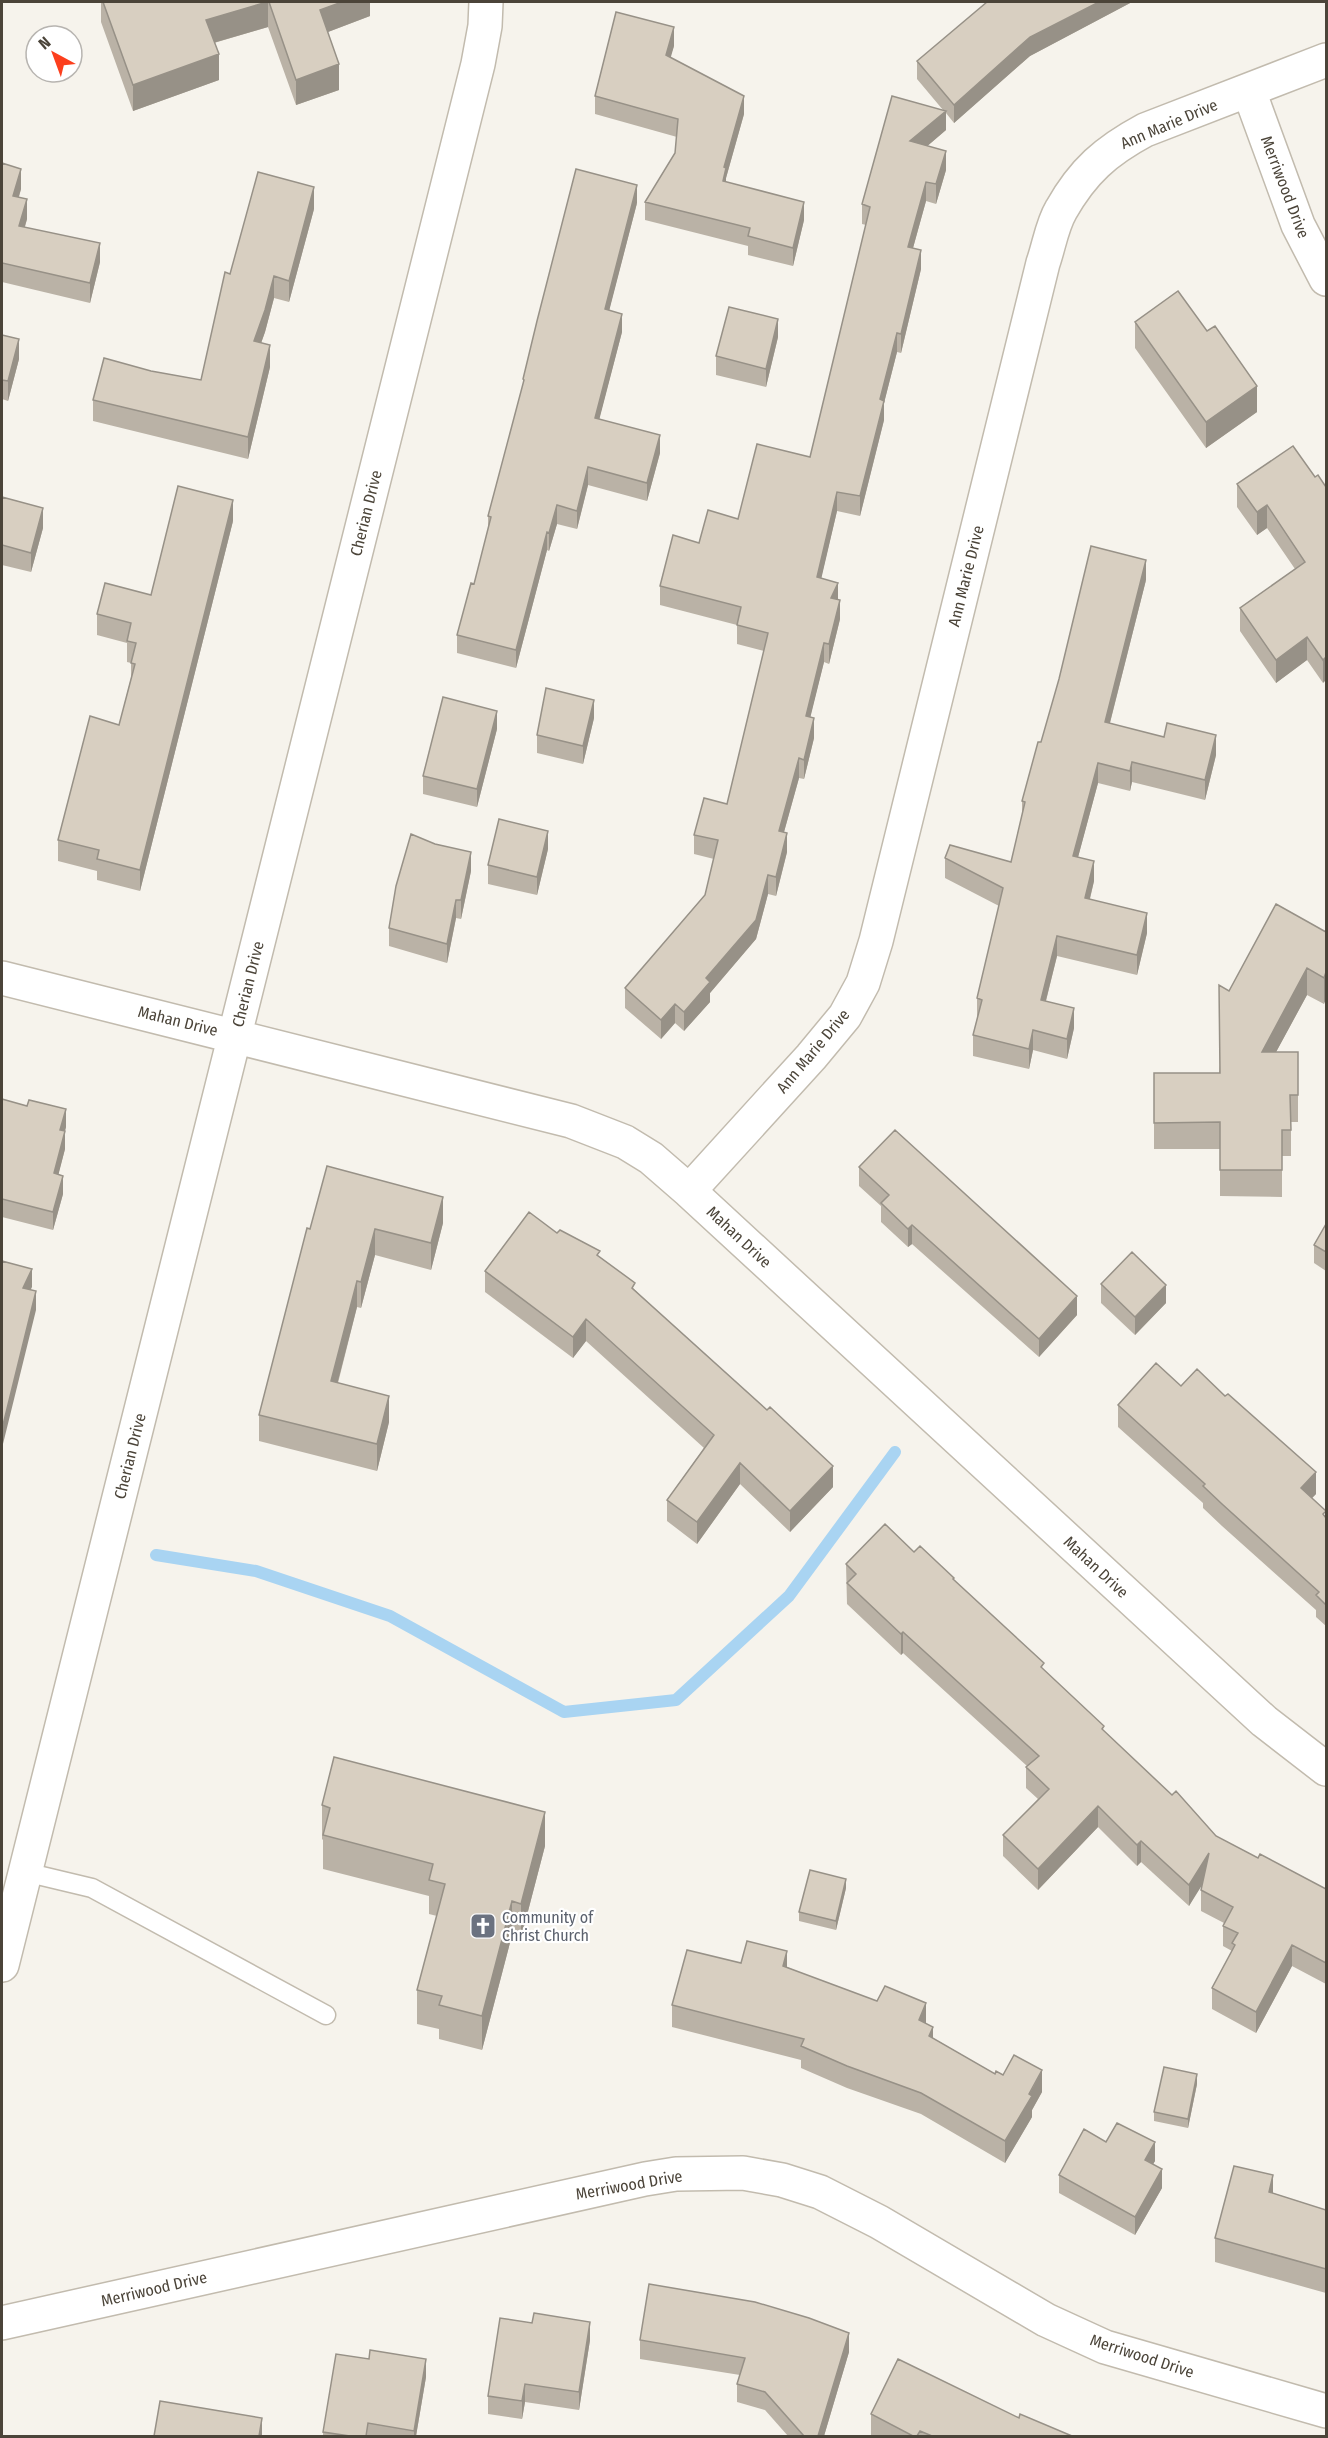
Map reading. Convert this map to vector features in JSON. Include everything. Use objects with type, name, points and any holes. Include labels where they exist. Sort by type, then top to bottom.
[{"type":"street","name":"Cherian Drive","points":[[2,1965],[478,64],[485,26],[486,2]]},
{"type":"street","name":"Ann Marie Drive","points":[[689,1191],[811,1057],[845,1016],[863,983],[876,941],[1043,263],[1060,211],[1093,165],[1117,145],[1145,130],[1326,60]]},
{"type":"street","name":"Merriwood Drive","points":[[1249,91],[1298,225],[1326,279]]},
{"type":"street","name":"Mahan Drive","points":[[2,978],[571,1121],[624,1142],[651,1158],[1264,1721],[1326,1769]]},
{"type":"street","name":"Merriwood Drive","points":[[2,2323],[645,2179],[676,2174],[743,2173],[782,2180],[820,2192],[879,2222],[1046,2320],[1106,2347],[1326,2411]]},
{"type":"lane","points":[[25,1872],[92,1888],[326,2015]]},
{"type":"building","points":[[103,2],[267,2],[206,20],[219,54],[133,85]]},
{"type":"building","points":[[269,2],[342,2],[320,10],[339,64],[296,80]]},
{"type":"building","points":[[987,2],[1099,2],[1030,37],[954,105],[917,61]]},
{"type":"building","points":[[616,12],[674,27],[666,55],[744,96],[724,167],[726,168],[723,181],[804,202],[793,248],[748,236],[750,228],[645,202],[675,153],[678,119],[595,96]]},
{"type":"building","points":[[892,96],[946,111],[910,141],[946,151],[936,184],[926,182],[908,247],[921,250],[901,334],[897,333],[880,399],[884,401],[860,496],[837,492],[817,577],[838,583],[831,598],[840,600],[829,644],[824,643],[806,716],[814,718],[804,760],[799,758],[779,831],[787,833],[776,877],[768,875],[756,920],[706,978],[710,982],[684,1012],[675,1004],[661,1020],[625,988],[705,895],[718,840],[694,835],[704,798],[727,804],[768,633],[737,625],[741,607],[660,586],[673,535],[699,543],[708,510],[738,519],[757,444],[810,457],[870,207],[862,204]]},
{"type":"building","points":[[2,163],[21,169],[13,196],[27,199],[19,226],[100,243],[90,283],[2,263]]},
{"type":"building","points":[[576,169],[637,185],[605,309],[622,314],[595,418],[660,435],[647,483],[588,467],[577,511],[557,505],[549,533],[547,532],[516,650],[457,635],[471,583],[474,584],[491,517],[488,516]]},
{"type":"building","points":[[258,172],[314,187],[289,281],[274,276],[254,341],[270,345],[248,437],[93,400],[104,358],[151,371],[201,380],[225,272],[230,274]]},
{"type":"building","points":[[1178,291],[1207,331],[1215,326],[1257,386],[1206,422],[1135,322]]},
{"type":"building","points":[[729,307],[778,319],[766,369],[716,356]]},
{"type":"building","points":[[2,335],[19,339],[8,381],[2,380]]},
{"type":"building","points":[[1293,446],[1315,477],[1318,475],[1326,487],[1326,657],[1323,660],[1307,637],[1276,660],[1240,608],[1305,562],[1267,505],[1257,512],[1237,484]]},
{"type":"building","points":[[178,486],[233,500],[140,870],[97,859],[99,850],[58,840],[90,716],[119,725],[135,664],[131,663],[136,643],[127,641],[131,623],[97,614],[105,583],[151,595]]},
{"type":"building","points":[[2,497],[43,508],[31,553],[2,545]]},
{"type":"building","points":[[1091,546],[1146,560],[1105,722],[1164,737],[1167,723],[1216,735],[1205,780],[1132,762],[1130,771],[1098,763],[1073,856],[1094,861],[1085,898],[1147,913],[1137,955],[1057,936],[1041,1000],[1074,1008],[1067,1039],[1033,1030],[1029,1049],[973,1035],[982,1000],[977,998],[1003,888],[945,858],[950,845],[1011,862],[1025,802],[1022,801],[1038,742],[1041,742],[1059,679]]},
{"type":"building","points":[[546,688],[594,700],[583,746],[537,735]]},
{"type":"building","points":[[443,697],[497,711],[477,789],[423,776]]},
{"type":"building","points":[[499,819],[548,831],[537,877],[488,865]]},
{"type":"building","points":[[411,834],[435,844],[471,852],[461,900],[456,900],[447,944],[389,928],[396,886]]},
{"type":"building","points":[[1276,904],[1326,932],[1326,972],[1324,978],[1307,968],[1262,1052],[1298,1052],[1298,1095],[1290,1095],[1291,1130],[1282,1130],[1282,1170],[1220,1170],[1220,1122],[1154,1123],[1154,1073],[1220,1073],[1219,985],[1229,991]]},
{"type":"building","points":[[2,1099],[27,1106],[29,1100],[66,1109],[60,1130],[65,1131],[54,1173],[63,1176],[53,1212],[2,1199]]},
{"type":"building","points":[[895,1130],[1077,1296],[1039,1339],[912,1225],[908,1229],[881,1203],[889,1195],[859,1167]]},
{"type":"building","points":[[327,1166],[443,1197],[431,1243],[375,1229],[361,1282],[357,1281],[331,1381],[389,1396],[377,1444],[259,1415],[307,1228],[310,1229]]},
{"type":"building","points":[[529,1212],[557,1233],[560,1230],[600,1251],[597,1255],[635,1283],[632,1288],[767,1410],[770,1407],[833,1466],[790,1511],[740,1463],[697,1522],[667,1500],[714,1435],[586,1319],[573,1337],[485,1271]]},
{"type":"building","points":[[1326,1224],[1326,1252],[1314,1245]]},
{"type":"building","points":[[1132,1252],[1166,1285],[1135,1317],[1101,1284]]},
{"type":"building","points":[[2,1261],[32,1269],[23,1288],[36,1291],[2,1429]]},
{"type":"building","points":[[1156,1363],[1181,1386],[1197,1369],[1225,1396],[1228,1394],[1316,1472],[1301,1488],[1326,1511],[1323,1514],[1326,1518],[1326,1605],[1316,1595],[1319,1592],[1118,1405]]},
{"type":"building","points":[[885,1524],[914,1552],[920,1546],[954,1578],[1044,1663],[1041,1667],[1104,1726],[1102,1729],[1172,1795],[1176,1791],[1216,1836],[1258,1858],[1260,1854],[1326,1889],[1326,1963],[1292,1945],[1256,2012],[1212,1988],[1235,1945],[1232,1943],[1238,1933],[1223,1926],[1233,1907],[1201,1890],[1209,1853],[1189,1885],[1141,1841],[1137,1845],[1098,1806],[1038,1869],[1003,1835],[1049,1789],[1026,1767],[1039,1756],[847,1583],[856,1574],[846,1564]]},
{"type":"building","name":"Community of Christ Church","points":[[334,1757],[545,1812],[521,1904],[512,1901],[482,2016],[439,2005],[442,1996],[417,1990],[445,1884],[429,1880],[433,1864],[323,1835],[330,1808],[322,1805]]},
{"type":"building","points":[[810,1870],[846,1879],[836,1921],[799,1912]]},
{"type":"building","points":[[747,1941],[787,1951],[783,1966],[877,2001],[885,1986],[926,2003],[919,2020],[933,2027],[929,2036],[995,2074],[996,2071],[1003,2075],[1014,2055],[1042,2070],[1029,2094],[1032,2096],[1005,2141],[921,2093],[847,2066],[801,2046],[804,2039],[672,2005],[687,1950],[741,1963]]},
{"type":"building","points":[[1164,2067],[1197,2074],[1188,2119],[1154,2112]]},
{"type":"building","points":[[1117,2123],[1155,2142],[1145,2160],[1162,2169],[1135,2217],[1059,2175],[1084,2129],[1106,2142]]},
{"type":"building","points":[[1234,2166],[1273,2175],[1269,2192],[1326,2210],[1326,2269],[1215,2238]]},
{"type":"building","points":[[649,2284],[755,2302],[849,2333],[818,2436],[804,2436],[765,2392],[737,2384],[745,2358],[640,2340]]},
{"type":"building","points":[[534,2313],[590,2322],[579,2392],[525,2384],[522,2401],[488,2396],[500,2318],[532,2323]]},
{"type":"building","points":[[370,2350],[426,2359],[414,2431],[368,2423],[366,2436],[323,2432],[336,2354],[369,2359]]},
{"type":"building","points":[[898,2359],[1019,2418],[1020,2414],[1072,2436],[932,2436],[920,2431],[917,2436],[913,2436],[871,2414]]},
{"type":"building","points":[[160,2401],[262,2418],[259,2436],[154,2436]]},
{"type":"waterway","points":[[156,1555],[256,1571],[390,1616],[564,1712],[676,1700],[789,1596],[895,1452]]},
{"type":"place","name":"Community of Christ Church","points":[[483,1926]]}]
